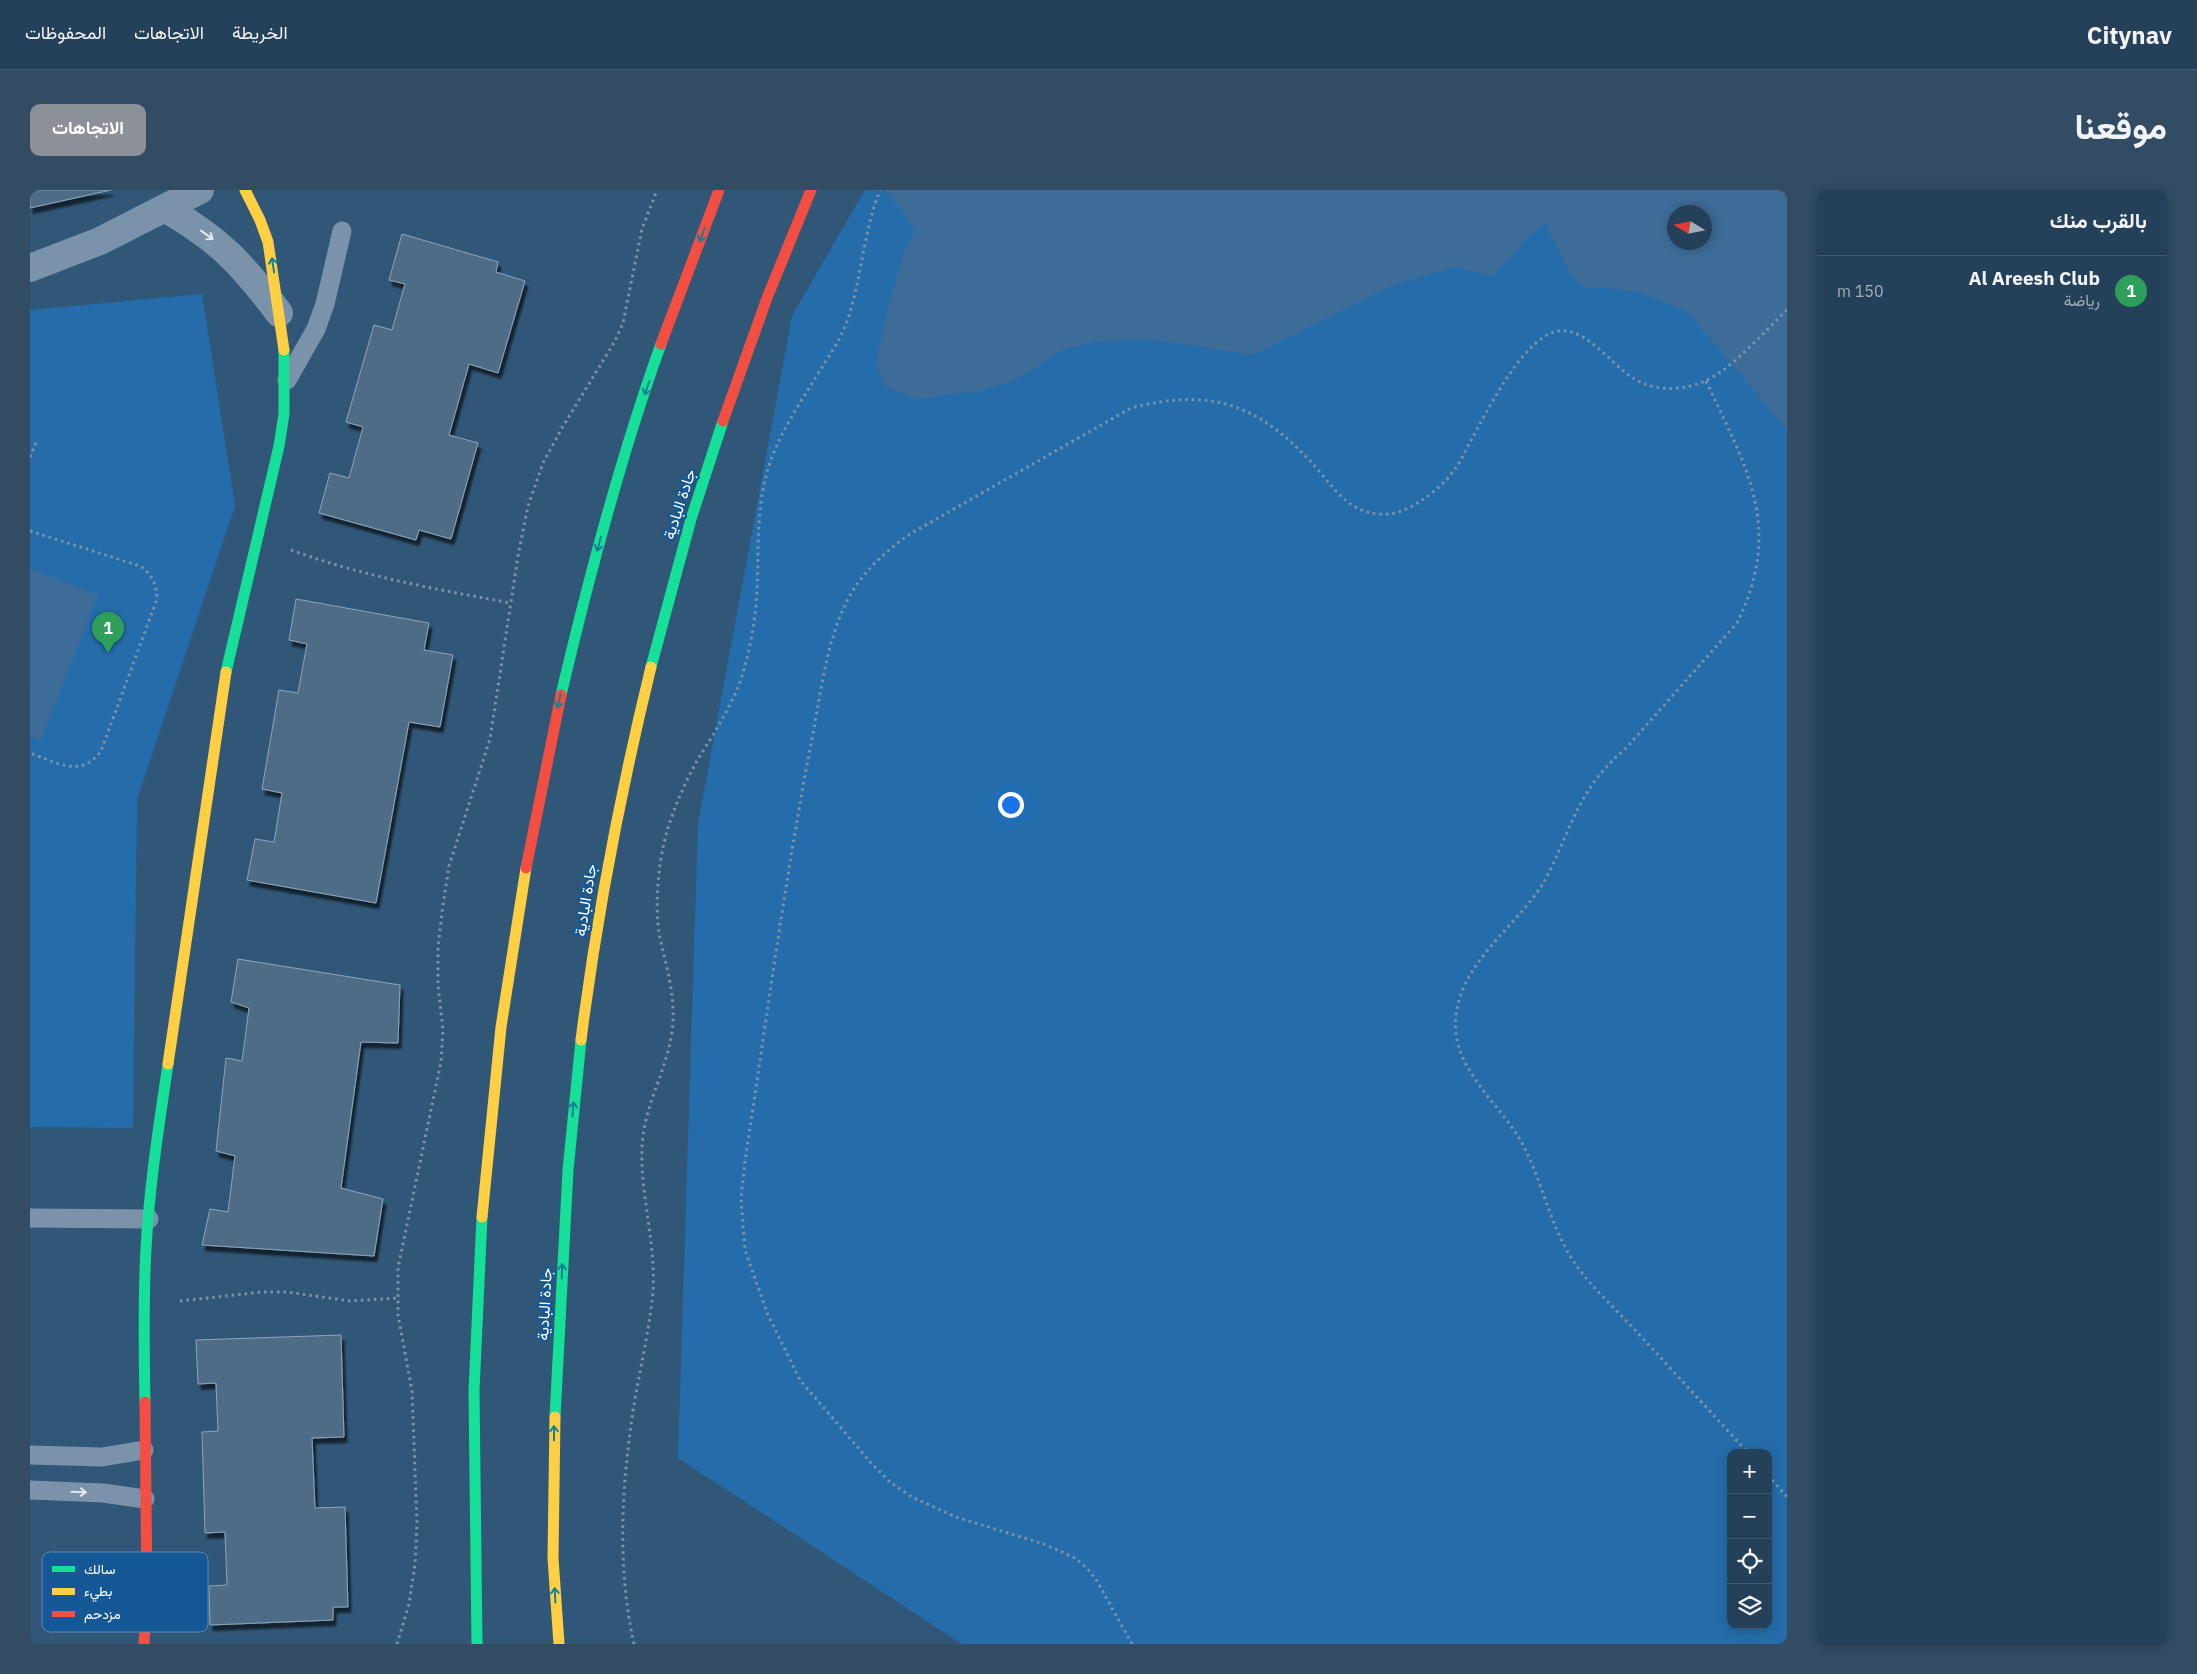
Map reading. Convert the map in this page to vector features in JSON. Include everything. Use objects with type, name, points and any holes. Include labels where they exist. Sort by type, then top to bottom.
[{"type":"street","points":[[30,268],[100,241],[200,190]]},
{"type":"street","points":[[146,1552],[144,1304],[149,1219],[158,1130],[214,732],[232,638],[279,446],[286,382],[285,355],[268,242],[260,220],[245,190]]},
{"type":"street","points":[[477,1644],[474,1389],[481,1229],[495,1069],[518,910],[547,752],[584,595],[628,441],[681,289],[719,190]]},
{"type":"street","name":"جادة البادية","points":[[559,1644],[554,1587],[554,1425],[566,1203],[575,1092],[588,982],[606,873],[627,764],[652,657],[681,549],[750,339],[811,190]]},
{"type":"street","points":[[166,209],[212,238],[232,256],[251,276],[279,313]]},
{"type":"lane","points":[[286,382],[319,321],[332,281],[342,231]]},
{"type":"lane","points":[[30,1218],[149,1219]]},
{"type":"lane","points":[[30,1456],[102,1457],[144,1450]]},
{"type":"lane","points":[[30,1490],[103,1493],[145,1499]]},
{"type":"path","points":[[397,1644],[409,1604],[415,1564],[417,1522],[412,1391],[398,1315],[398,1268],[441,1062],[443,1030],[438,985],[438,946],[449,866],[480,776],[490,738],[528,506],[543,463],[615,341],[623,323],[642,229],[657,190]]},
{"type":"path","points":[[634,1644],[628,1617],[623,1573],[625,1479],[631,1424],[650,1319],[653,1286],[653,1253],[642,1170],[642,1146],[644,1123],[651,1101],[661,1080],[672,1036],[673,1008],[658,929],[657,896],[660,863],[668,828],[680,793],[729,708],[740,679],[754,620],[760,502],[768,468],[782,433],[842,333],[855,295],[869,227],[880,190]]},
{"type":"path","points":[[1132,1644],[1097,1581],[1087,1568],[1075,1558],[1044,1544],[934,1509],[912,1497],[884,1476],[800,1380],[768,1315],[745,1250],[741,1199],[746,1151],[804,783],[830,647],[845,604],[856,584],[889,548],[910,534],[1131,408],[1161,400],[1192,398],[1222,403],[1251,413],[1277,428],[1299,448],[1347,504],[1363,511],[1380,514],[1395,513],[1410,508],[1434,492],[1452,473],[1511,371],[1530,348],[1549,334],[1564,331],[1576,333],[1586,338],[1632,378],[1649,386],[1668,389],[1688,388],[1706,381],[1721,372],[1787,310]]},
{"type":"path","points":[[1706,381],[1747,469],[1757,504],[1760,527],[1760,552],[1748,600],[1737,623],[1591,786],[1544,882],[1533,899],[1478,961],[1467,979],[1459,998],[1455,1018],[1457,1041],[1464,1063],[1521,1142],[1534,1168],[1556,1227],[1576,1265],[1744,1449]]},
{"type":"path","points":[[30,457],[37,440]]},
{"type":"path","points":[[30,531],[140,566],[154,580],[157,599],[101,751],[95,759],[87,765],[77,768],[30,754]]},
{"type":"path","points":[[257,536],[332,565],[366,575],[511,603]]},
{"type":"path","points":[[144,1304],[262,1292],[287,1292],[350,1301],[399,1298]]},
{"type":"path","points":[[1772,1480],[1787,1497]]},
{"type":"shaded area","points":[[865,190],[1787,190],[1787,1644],[962,1644],[678,1458],[698,824],[792,316]]},
{"type":"shaded area","points":[[886,190],[1787,190],[1787,430],[1687,311],[1637,292],[1607,288],[1585,288],[1569,272],[1545,222],[1493,276],[1454,267],[1394,285],[1252,355],[1158,340],[1097,341],[1060,351],[1031,371],[1010,382],[980,391],[915,399],[884,385],[876,363],[886,315],[904,252],[916,231]]},
{"type":"shaded area","points":[[202,294],[235,506],[137,800],[133,1128],[30,1127],[30,310]]},
{"type":"shaded area","points":[[31,569],[98,595],[41,740],[30,736]]},
{"type":"building","points":[[30,190],[111,190],[30,208]]},
{"type":"building","points":[[402,234],[498,262],[496,272],[525,281],[498,373],[469,364],[449,435],[478,443],[451,539],[419,530],[416,540],[319,513],[330,473],[349,478],[363,427],[346,422],[374,325],[392,330],[405,284],[389,280]]},
{"type":"building","points":[[296,599],[429,623],[424,650],[453,655],[440,727],[409,722],[376,903],[247,880],[255,839],[274,842],[282,793],[262,789],[279,690],[298,693],[307,644],[289,640]]},
{"type":"building","points":[[238,959],[400,985],[398,1043],[361,1042],[341,1188],[383,1199],[374,1256],[202,1245],[210,1209],[228,1212],[235,1156],[216,1151],[226,1058],[242,1061],[249,1008],[231,1002]]},
{"type":"building","points":[[341,1335],[344,1437],[312,1438],[315,1508],[345,1507],[348,1607],[333,1607],[333,1620],[210,1625],[209,1586],[227,1585],[225,1532],[205,1533],[202,1432],[218,1431],[216,1383],[198,1384],[196,1340]]},
{"type":"traffic: fast","points":[[561,695],[606,518],[632,430],[661,344]]},
{"type":"traffic: fast","points":[[226,672],[279,446],[284,414],[284,350]]},
{"type":"traffic: fast","points":[[651,667],[691,519],[723,421]]},
{"type":"traffic: fast","points":[[555,1417],[568,1170],[581,1040]]},
{"type":"traffic: fast","points":[[145,1402],[144,1306],[147,1226],[168,1064]]},
{"type":"traffic: fast","points":[[477,1644],[474,1390],[482,1217]]},
{"type":"traffic: slow","points":[[245,190],[260,220],[268,242],[284,350]]},
{"type":"traffic: slow","points":[[581,1040],[594,946],[611,852],[651,667]]},
{"type":"traffic: slow","points":[[168,1064],[226,672]]},
{"type":"traffic: slow","points":[[482,1217],[501,1027],[526,868]]},
{"type":"traffic: slow","points":[[555,1417],[553,1558],[559,1644]]},
{"type":"traffic: jam","points":[[661,344],[719,190]]},
{"type":"traffic: jam","points":[[723,421],[767,298],[811,190]]},
{"type":"traffic: jam","points":[[526,868],[561,695]]},
{"type":"traffic: jam","points":[[145,1402],[147,1552]]},
{"type":"traffic: jam","points":[[144,1644],[145,1632]]},
{"type":"place","name":"Al Areesh Club","points":[[108,653]]}]
